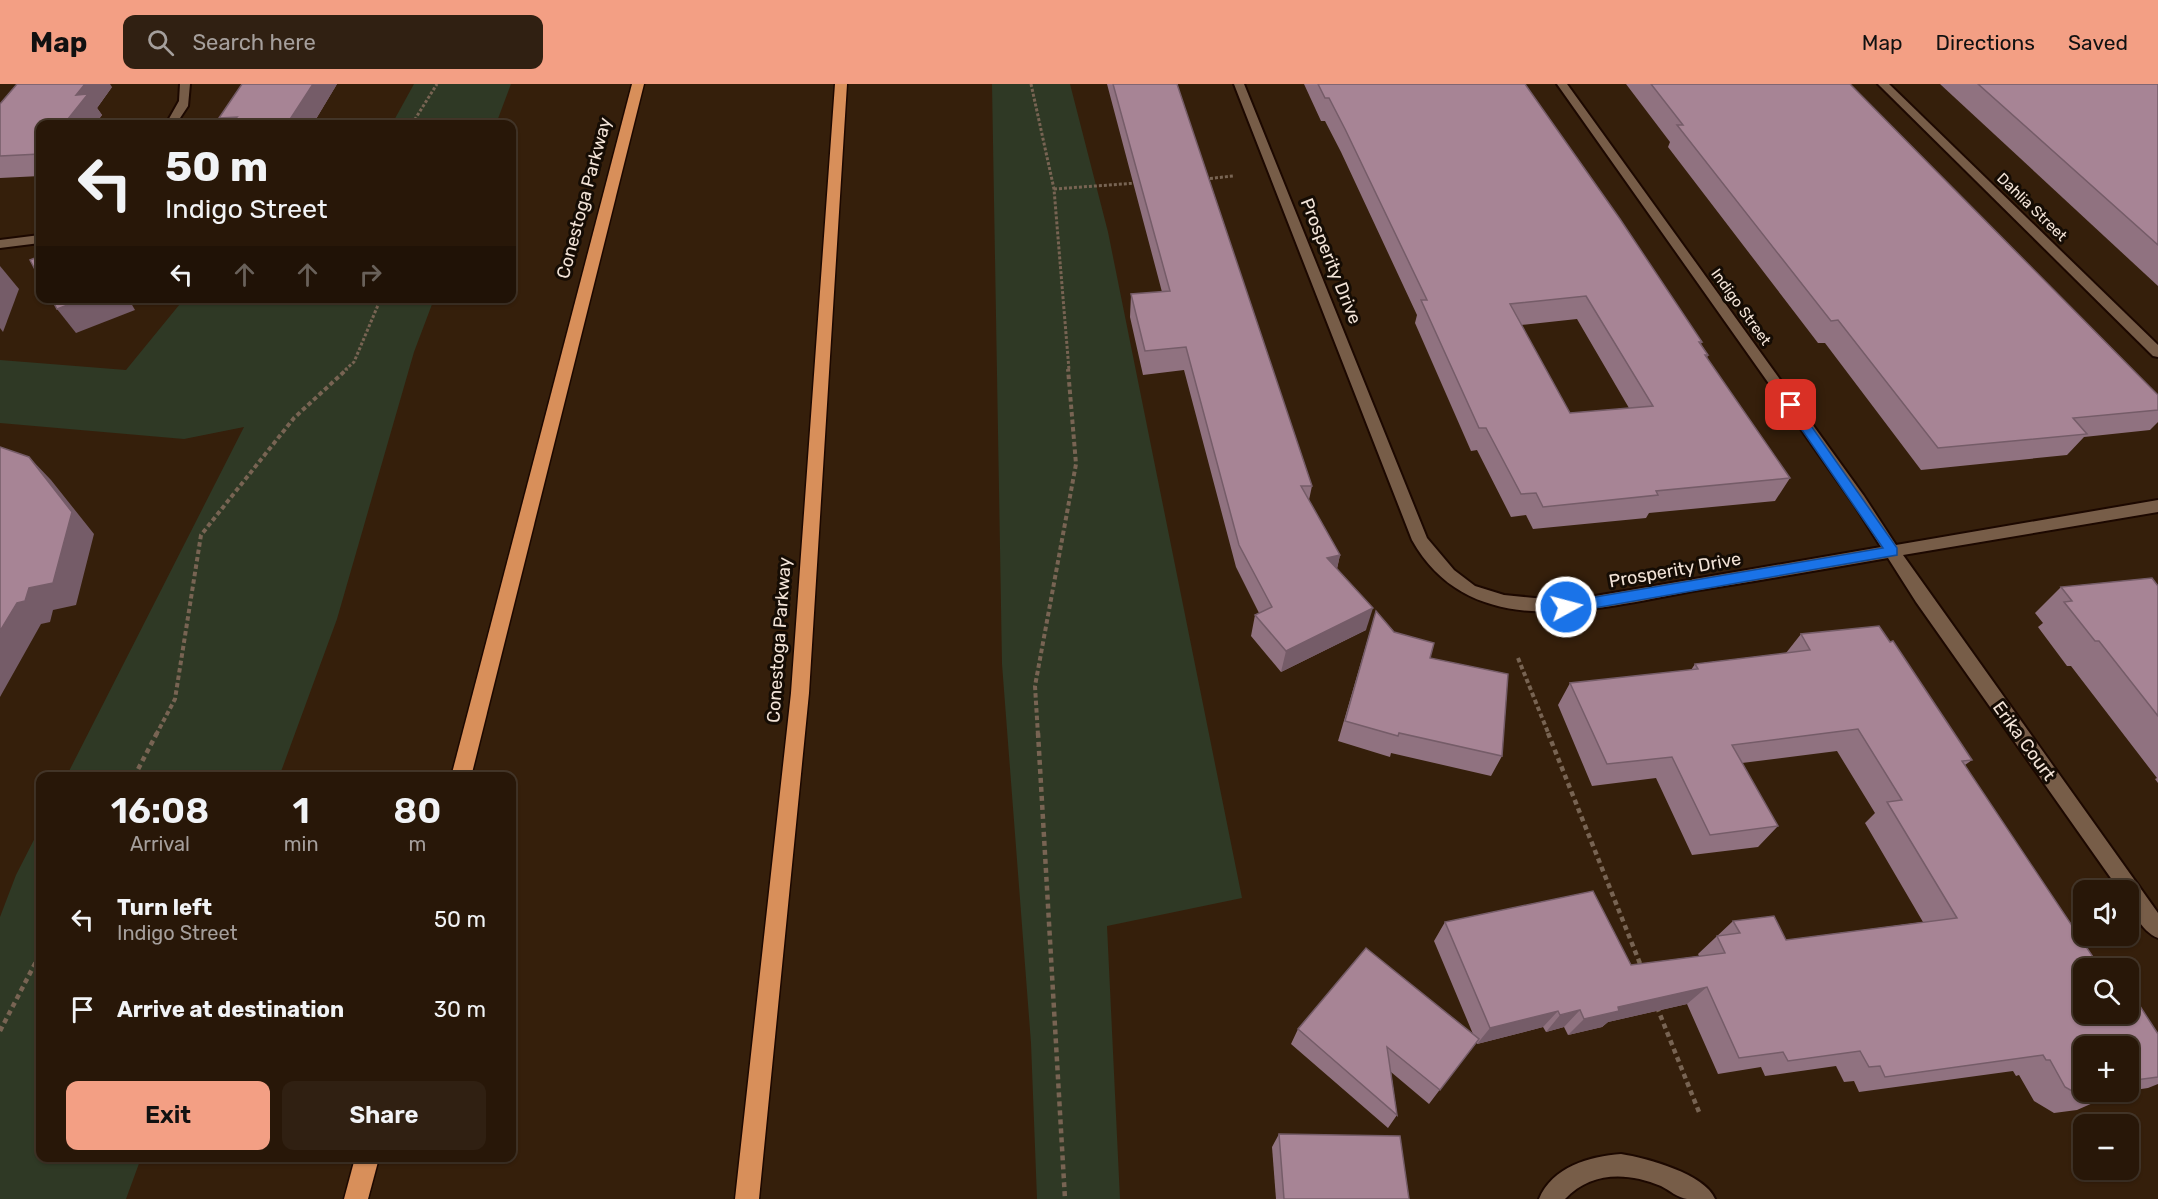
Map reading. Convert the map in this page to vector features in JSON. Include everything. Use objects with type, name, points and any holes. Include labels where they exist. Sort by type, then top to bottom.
[{"type":"highway","name":"Conestoga Parkway","points":[[462,772],[638,84]]},
{"type":"highway","name":"Conestoga Parkway","points":[[747,1199],[800,693],[841,84]]},
{"type":"highway","points":[[356,1199],[366,1162]]},
{"type":"street","points":[[174,120],[183,107],[187,94],[185,84]]},
{"type":"street","name":"Prosperity Drive","points":[[1239,84],[1420,540],[1436,562],[1467,590],[1515,604],[1566,607],[2158,506]]},
{"type":"street","name":"Indigo Street","points":[[1562,84],[1858,500],[1892,552]]},
{"type":"street","name":"Dahlia Street","points":[[1883,84],[2158,353]]},
{"type":"street","points":[[0,244],[36,240]]},
{"type":"street","name":"Erika Court","points":[[1892,552],[1922,598],[2158,929]]},
{"type":"street","points":[[1550,1199],[1570,1179],[1598,1166],[1633,1166],[1669,1177],[1704,1199]]},
{"type":"path","points":[[414,120],[437,84]]},
{"type":"path","points":[[1031,84],[1054,189],[1076,464],[1035,686],[1065,1199]]},
{"type":"path","points":[[1197,179],[1233,177]]},
{"type":"path","points":[[1054,189],[1137,183]]},
{"type":"path","points":[[137,772],[175,699],[201,535],[294,418],[354,362],[379,303]]},
{"type":"path","points":[[1518,658],[1642,968]]},
{"type":"path","points":[[0,1031],[36,962]]},
{"type":"path","points":[[1655,1001],[1699,1112]]},
{"type":"green space","points":[[414,84],[511,84],[498,120],[394,120]]},
{"type":"green space","points":[[992,84],[1070,84],[1108,232],[1242,898],[1107,926],[1120,1199],[1037,1199],[1031,1043],[1002,664]]},
{"type":"green space","points":[[181,303],[432,303],[414,352],[337,619],[281,772],[69,772],[244,427],[184,439],[0,423],[0,360],[126,370]]},
{"type":"green space","points":[[36,836],[36,1162],[140,1162],[126,1199],[0,1199],[0,917],[16,875]]},
{"type":"building","points":[[17,84],[85,84],[76,95],[88,94],[67,120],[36,120],[36,154],[0,156],[0,104]]},
{"type":"building","points":[[242,84],[313,84],[290,120],[219,118]]},
{"type":"building","points":[[1113,84],[1177,84],[1312,486],[1301,486],[1340,555],[1327,558],[1373,608],[1286,651],[1255,615],[1272,607],[1239,545],[1186,347],[1145,351],[1131,294],[1170,291]]},
{"type":"building","points":[[1318,84],[1525,84],[1620,219],[1702,342],[1699,342],[1708,355],[1705,355],[1790,478],[1656,491],[1658,495],[1543,507],[1536,493],[1521,494],[1486,428],[1479,428],[1421,300],[1427,300],[1345,129],[1329,98],[1325,98]],"holes":[[[1586,296],[1653,406],[1570,413],[1510,304]]]},
{"type":"building","points":[[1651,84],[1850,84],[2158,395],[2158,410],[2073,418],[2087,434],[1938,448],[1838,320],[1831,321],[1677,125],[1683,125]]},
{"type":"building","points":[[1978,84],[2158,84],[2158,245]]},
{"type":"building","points":[[36,258],[36,271],[30,260]]},
{"type":"building","points":[[54,303],[73,303],[57,309]]},
{"type":"building","points":[[0,447],[29,457],[72,512],[53,583],[29,588],[25,601],[17,603],[0,631]]},
{"type":"building","points":[[2152,578],[2158,586],[2158,716],[2099,641],[2095,641],[2064,602],[2072,601],[2061,587]]},
{"type":"building","points":[[1376,611],[1394,632],[1434,643],[1430,658],[1508,674],[1502,756],[1399,733],[1398,736],[1345,721]]},
{"type":"building","points":[[1879,626],[1890,642],[1893,641],[1972,760],[1962,761],[2073,927],[2073,946],[2086,946],[2094,958],[2073,958],[2073,1024],[2139,1024],[2139,1005],[2158,1034],[2158,1077],[2139,1080],[2139,1036],[2073,1036],[2073,1092],[2065,1087],[2050,1060],[2046,1060],[2043,1055],[1885,1077],[1880,1066],[1869,1067],[1860,1051],[1788,1061],[1783,1052],[1739,1058],[1707,987],[1618,1007],[1619,1011],[1584,1019],[1580,1010],[1560,1015],[1558,1011],[1490,1028],[1445,922],[1593,891],[1631,965],[1725,953],[1717,936],[1740,933],[1733,921],[1774,916],[1786,940],[1957,918],[1887,802],[1902,800],[1858,729],[1732,745],[1778,826],[1710,835],[1672,757],[1607,764],[1570,683],[1698,669],[1695,664],[1810,650],[1801,634]]},
{"type":"building","points":[[1366,948],[1479,1039],[1440,1090],[1387,1047],[1397,1115],[1298,1029]]},
{"type":"building","points":[[1279,1134],[1400,1136],[1409,1199],[1284,1199]]},
{"type":"route","points":[[1566,607],[1610,602],[1892,552],[1791,405]]}]
